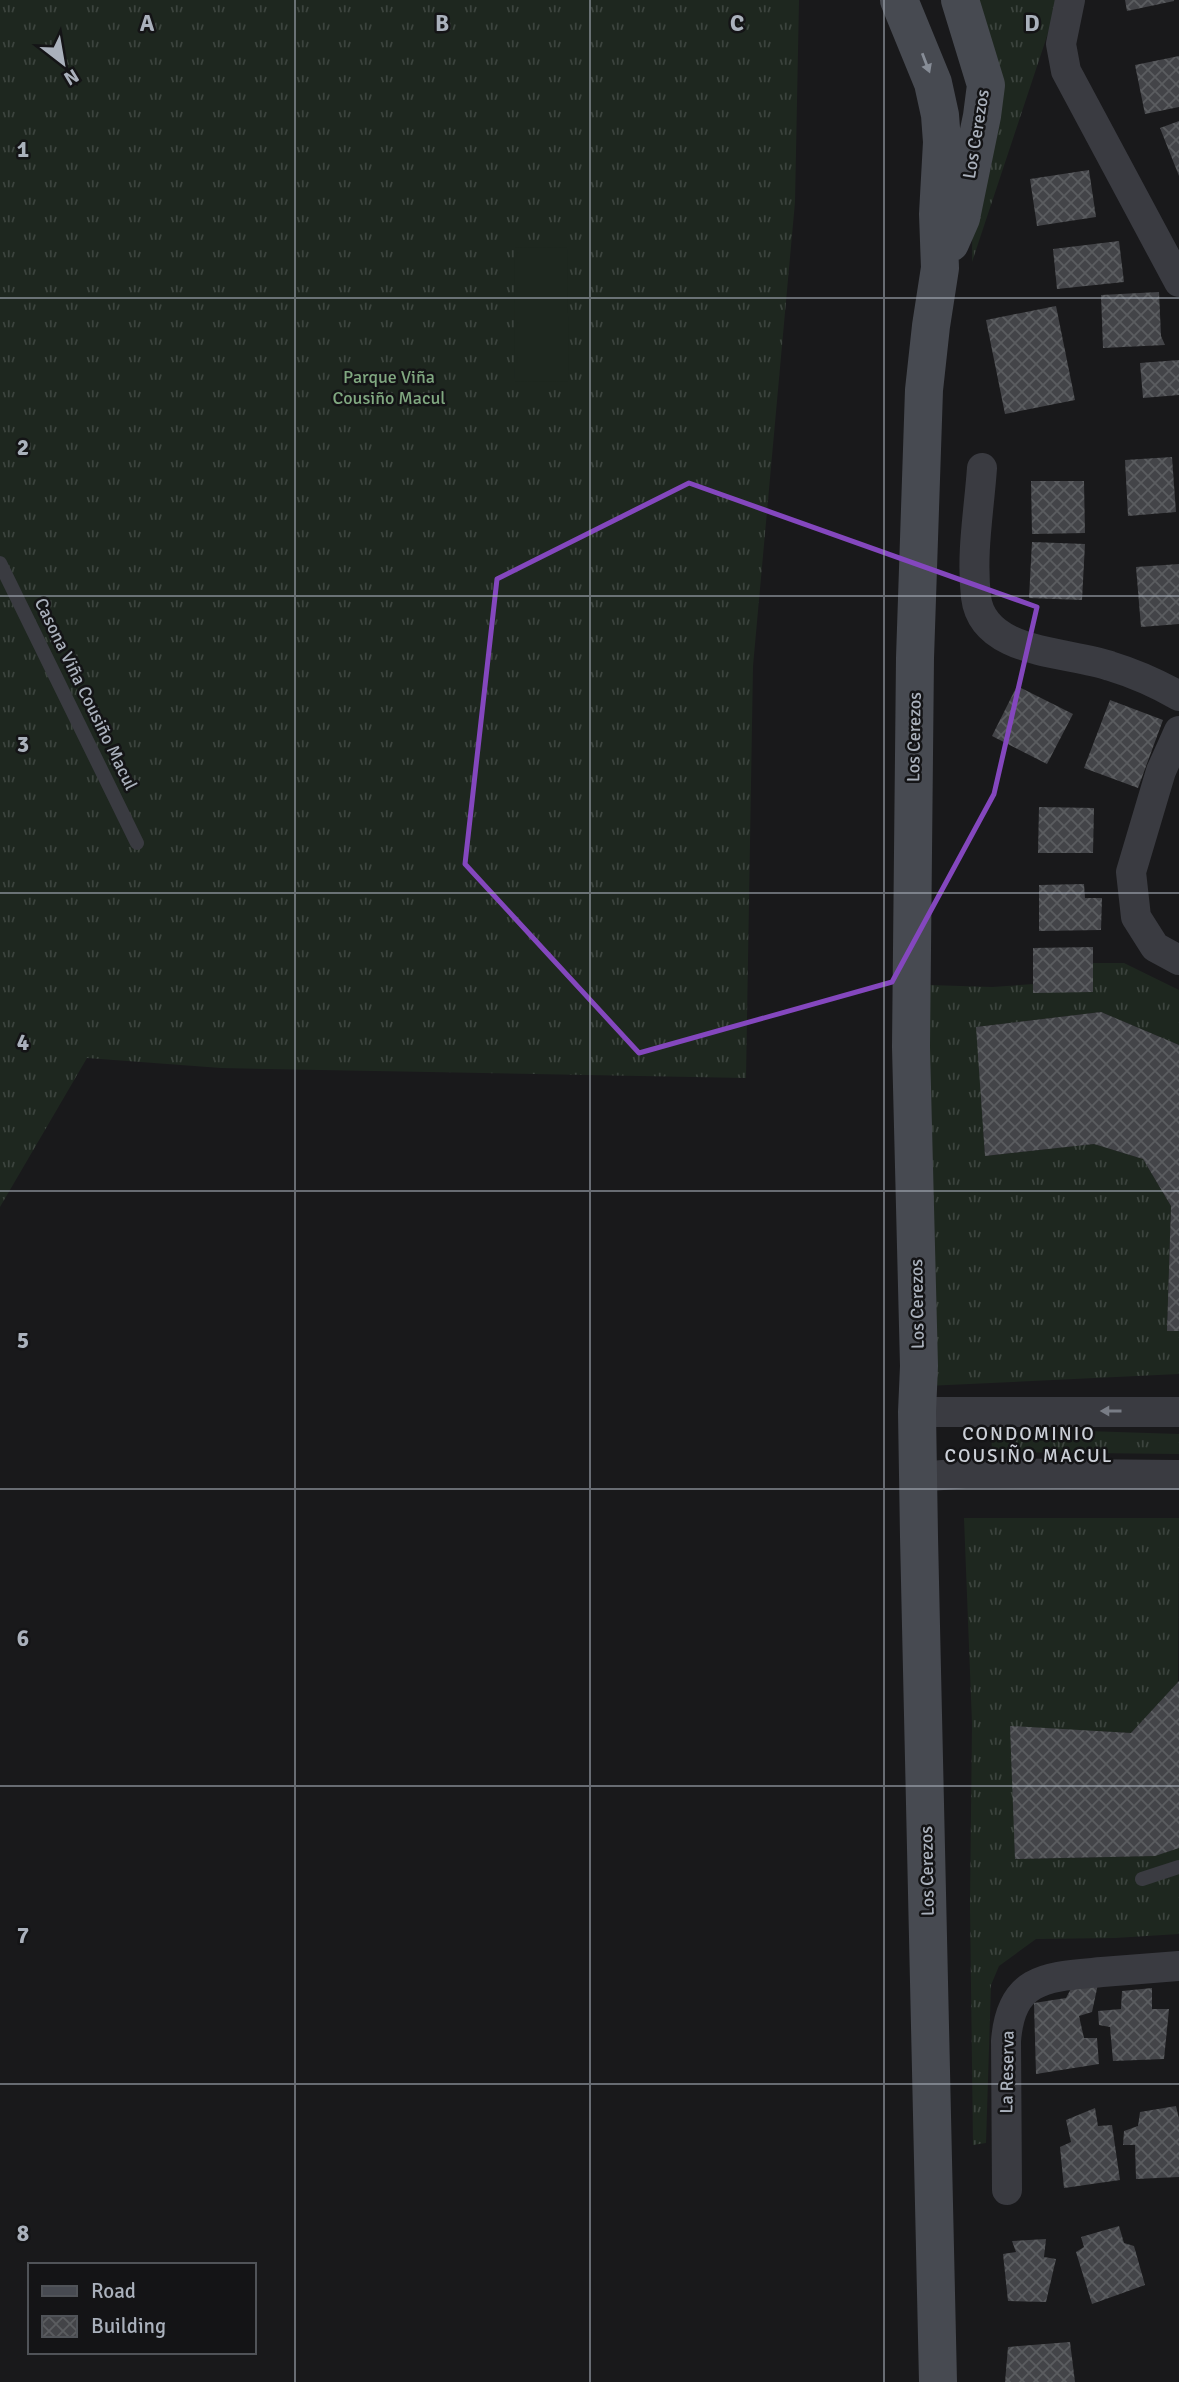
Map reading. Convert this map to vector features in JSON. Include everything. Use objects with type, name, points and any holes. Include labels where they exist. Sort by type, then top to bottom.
[{"type":"street","name":"Los Cerezos","points":[[899,0],[933,83],[942,142],[938,214],[940,268],[924,390],[915,658],[911,1047],[938,2382]]},
{"type":"street","name":"Los Cerezos","points":[[940,268],[961,218],[986,85],[960,0]]},
{"type":"street","points":[[986,85],[988,0]]},
{"type":"street","points":[[1070,0],[1060,44],[1066,71],[1179,282]]},
{"type":"street","points":[[982,468],[974,556],[976,596],[984,621],[1023,646],[1109,665],[1179,696]]},
{"type":"street","points":[[1179,731],[1161,771],[1131,872],[1136,917],[1155,947],[1179,960]]},
{"type":"street","points":[[917,1412],[1179,1412]]},
{"type":"street","points":[[918,1477],[968,1473],[1179,1475]]},
{"type":"street","name":"La Reserva","points":[[1007,2190],[1006,2041],[1008,2017],[1018,1998],[1037,1982],[1058,1976],[1179,1966]]},
{"type":"street","name":"Los Cerezos","points":[[919,2382],[938,2341]]},
{"type":"lane","name":"Casona Viña Cousiño Macul","points":[[0,563],[137,843]]},
{"type":"lane","points":[[1142,1878],[1179,1867]]},
{"type":"highlighted area","points":[[689,483],[1037,607],[994,794],[892,982],[639,1053],[465,864],[497,579]]},
{"type":"green space","name":"Parque Viña Cousiño Macul","points":[[0,0],[799,0],[795,202],[753,666],[746,1078],[221,1068],[87,1058],[0,1207]]},
{"type":"green space","points":[[974,0],[1059,0],[972,262]]},
{"type":"green space","points":[[567,247],[569,381],[515,382],[514,248]]},
{"type":"green space","points":[[1087,963],[1124,963],[1179,990],[1179,1045],[1101,1012],[977,1027],[985,1156],[1094,1144],[1143,1159],[1171,1206],[1167,1331],[1179,1331],[1179,1374],[926,1386],[929,985],[992,987],[1048,983]]},
{"type":"green space","points":[[991,1428],[1179,1434],[1179,1454],[992,1452]]},
{"type":"green space","points":[[964,1518],[1179,1518],[1178,1683],[1131,1733],[1013,1727],[1015,1859],[1154,1856],[1179,1848],[1179,1934],[1036,1939],[999,1966],[991,1985],[986,2143],[973,2145],[970,1905],[972,1723]]},
{"type":"building","points":[[1125,0],[1174,0],[1174,1],[1127,11]]},
{"type":"building","points":[[1179,56],[1179,107],[1145,114],[1135,65]]},
{"type":"building","points":[[1179,121],[1179,176],[1160,128]]},
{"type":"building","points":[[1089,170],[1096,217],[1037,226],[1030,179]]},
{"type":"building","points":[[1119,241],[1124,282],[1057,289],[1053,249]]},
{"type":"building","points":[[1159,292],[1161,336],[1165,345],[1103,348],[1101,295]]},
{"type":"building","points":[[1056,306],[1075,400],[1005,414],[986,320]]},
{"type":"building","points":[[1179,360],[1179,395],[1143,398],[1140,363]]},
{"type":"building","points":[[1172,457],[1176,512],[1128,516],[1125,460]]},
{"type":"building","points":[[1031,481],[1084,481],[1085,533],[1032,534]]},
{"type":"building","points":[[1032,542],[1085,544],[1082,600],[1029,598]]},
{"type":"building","points":[[1179,564],[1179,624],[1141,627],[1136,567]]},
{"type":"building","points":[[1017,686],[1073,714],[1047,764],[992,736]]},
{"type":"building","points":[[1110,700],[1163,720],[1138,788],[1084,768]]},
{"type":"building","points":[[1039,807],[1094,808],[1093,853],[1038,853]]},
{"type":"building","points":[[1084,884],[1085,898],[1102,898],[1101,930],[1039,931],[1039,885]]},
{"type":"building","points":[[1093,947],[1093,992],[1033,993],[1033,948]]},
{"type":"building","points":[[1101,1012],[1179,1045],[1179,1331],[1167,1331],[1171,1206],[1143,1159],[1094,1144],[985,1156],[976,1027]]},
{"type":"building","points":[[1179,1681],[1179,1848],[1155,1856],[1015,1859],[1010,1726],[1131,1733]]},
{"type":"building","points":[[1074,1983],[1098,1984],[1092,2012],[1079,2016],[1084,2038],[1097,2038],[1099,2064],[1036,2074],[1034,2003],[1066,1998]]},
{"type":"building","points":[[1152,1988],[1152,2009],[1169,2009],[1164,2059],[1113,2061],[1110,2027],[1099,2025],[1098,2011],[1121,2009],[1122,1991]]},
{"type":"building","points":[[1176,2106],[1179,2119],[1179,2177],[1136,2179],[1135,2145],[1123,2145],[1124,2131],[1138,2126],[1140,2112]]},
{"type":"building","points":[[1095,2108],[1098,2126],[1112,2125],[1120,2180],[1064,2188],[1060,2147],[1071,2142],[1066,2120]]},
{"type":"building","points":[[1119,2226],[1124,2243],[1134,2246],[1145,2285],[1092,2304],[1076,2252],[1084,2247],[1081,2237]]},
{"type":"building","points":[[1046,2239],[1044,2257],[1056,2259],[1046,2302],[1008,2301],[1003,2254],[1016,2252],[1012,2241]]},
{"type":"building","points":[[1070,2342],[1075,2382],[1005,2382],[1008,2347]]},
{"type":"district","name":"CONDOMINIO COUSIÑO MACUL","points":[[1029,1445]]}]
